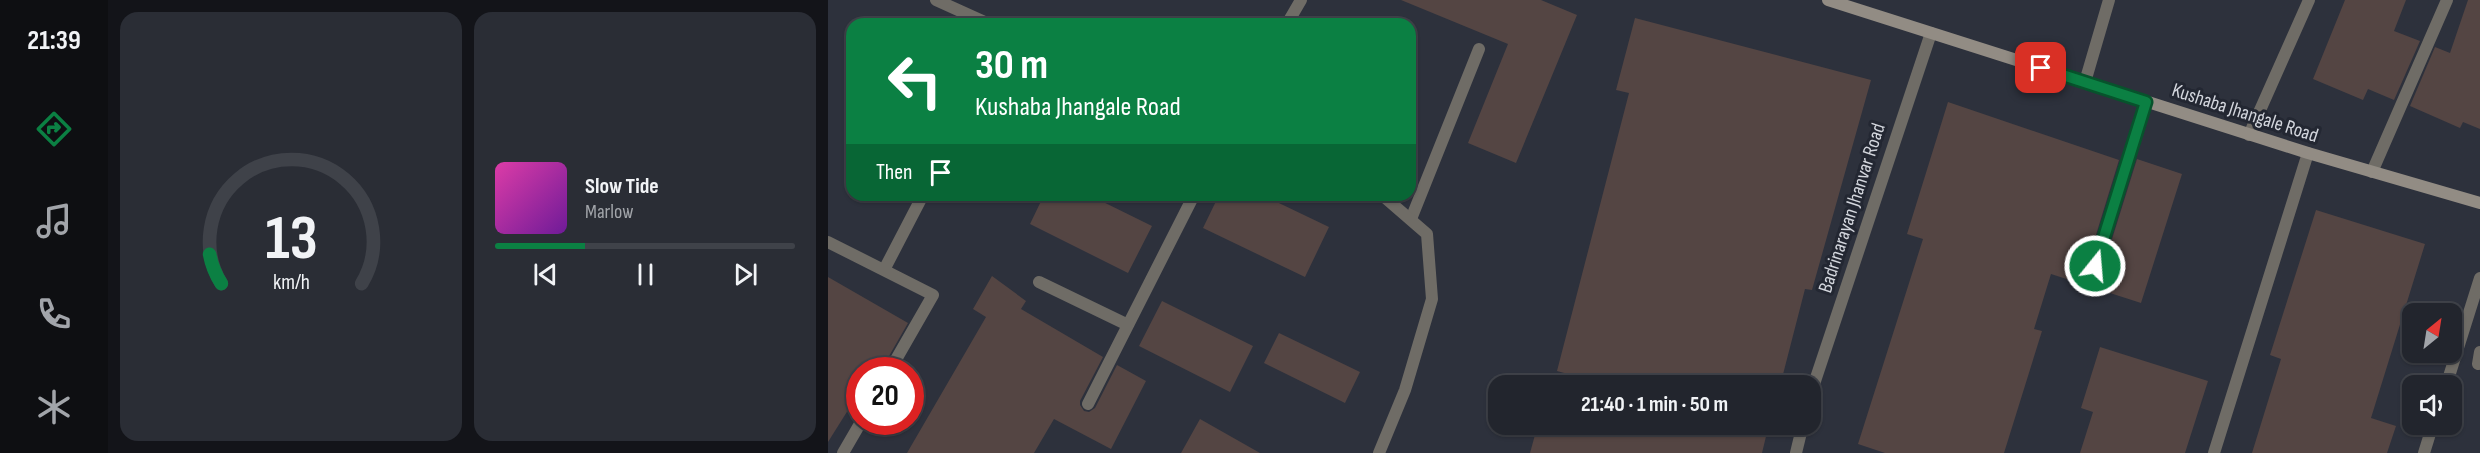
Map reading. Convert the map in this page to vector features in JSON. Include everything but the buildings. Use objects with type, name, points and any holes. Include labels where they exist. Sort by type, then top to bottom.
[{"type":"street","points":[[936,0],[976,18]]},
{"type":"street","points":[[1290,18],[1301,0]]},
{"type":"street","name":"Kushaba Jhangale Road","points":[[1828,0],[2249,135],[2480,203]]},
{"type":"street","points":[[2085,82],[2109,0]]},
{"type":"street","points":[[2249,135],[2308,0]]},
{"type":"street","points":[[2372,172],[2447,0]]},
{"type":"street","name":"Badrinarayan Jhanvar Road","points":[[1817,375],[1931,33]]},
{"type":"street","points":[[1411,219],[1479,49]]},
{"type":"street","points":[[2095,266],[2146,102]]},
{"type":"street","points":[[2214,453],[2308,153]]},
{"type":"street","points":[[884,270],[920,201]]},
{"type":"street","points":[[1088,405],[1191,201]]},
{"type":"street","points":[[1379,453],[1405,390],[1432,299],[1427,234],[1389,201]]},
{"type":"street","points":[[828,242],[933,295],[897,357]]},
{"type":"street","points":[[2449,375],[2480,278]]},
{"type":"street","points":[[1039,282],[1128,325]]},
{"type":"street","points":[[843,453],[853,435]]},
{"type":"street","points":[[1796,453],[1800,435]]},
{"type":"street","points":[[2424,453],[2430,435]]},
{"type":"route","points":[[2041,68],[2146,102],[2095,266]]}]
